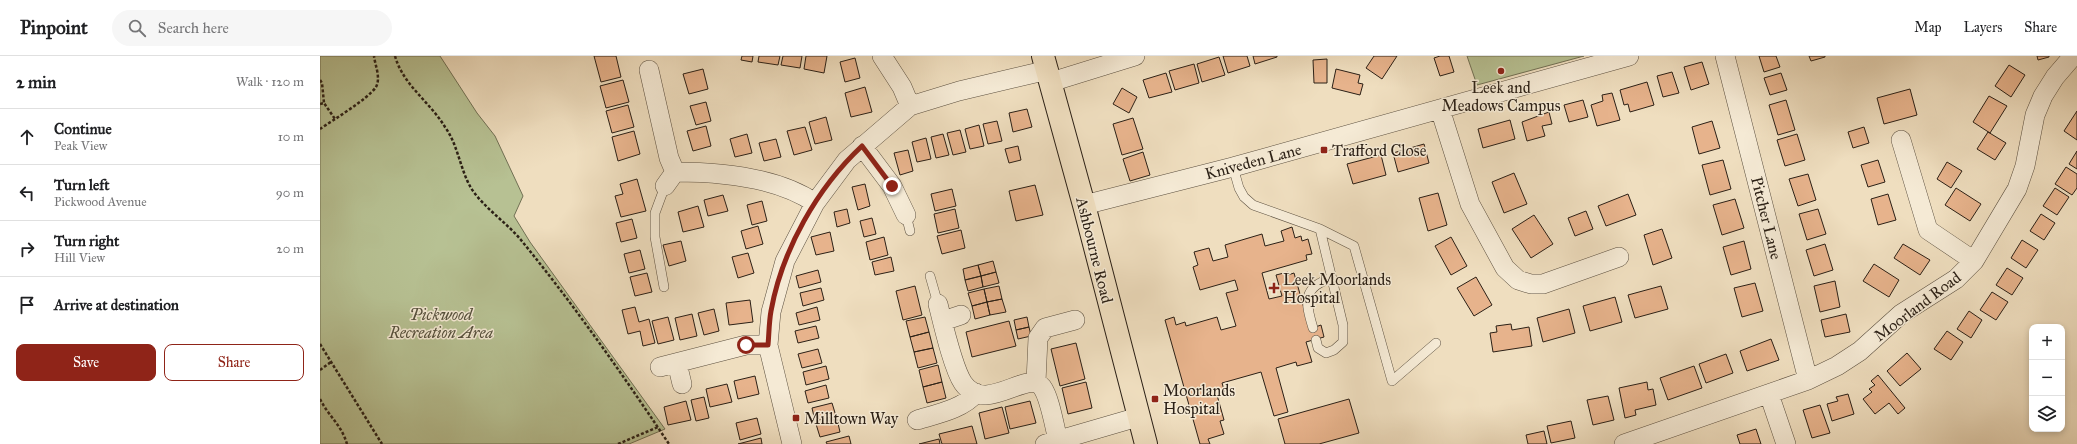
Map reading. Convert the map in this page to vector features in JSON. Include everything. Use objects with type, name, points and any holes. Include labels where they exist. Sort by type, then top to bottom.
[{"type":"highway","name":"Ashbourne Road","points":[[1047,69],[1146,444]]},
{"type":"street","points":[[882,56],[902,87],[910,106]]},
{"type":"street","points":[[792,444],[768,345],[771,312],[785,261],[815,203],[847,160],[910,106],[959,91],[1047,69],[1135,56]]},
{"type":"street","name":"Kniveden Lane","points":[[1084,205],[1233,167],[1629,56]]},
{"type":"street","name":"Pitcher Lane","points":[[1725,56],[1808,380]]},
{"type":"street","name":"Moorland Road","points":[[1624,444],[1808,380],[1837,366],[1860,352],[1901,314],[1956,279],[1974,261],[2017,189],[2025,166],[2035,115],[2043,96],[2055,77],[2073,56]]},
{"type":"street","points":[[656,79],[669,158],[670,179],[699,172],[776,184],[804,195],[815,203]]},
{"type":"street","points":[[1440,109],[1470,204],[1505,268],[1518,280],[1531,284],[1543,284],[1619,257]]},
{"type":"street","points":[[862,146],[892,186],[906,219]]},
{"type":"street","points":[[1908,146],[1928,230],[1974,261]]},
{"type":"street","points":[[960,315],[940,313],[958,372],[964,384],[976,393],[986,396],[998,394],[1029,382],[1036,382],[1041,386],[1045,394],[1054,443],[1138,417]]},
{"type":"street","points":[[1036,382],[1038,338],[1045,328],[1075,320]]},
{"type":"street","points":[[682,384],[669,365],[746,345],[768,345]]},
{"type":"street","points":[[917,420],[961,405],[970,400],[976,393]]},
{"type":"street","points":[[1769,394],[1786,444]]},
{"type":"lane","points":[[1233,167],[1239,188],[1244,197],[1253,205],[1320,229],[1354,246],[1392,381],[1436,343]]},
{"type":"lane","points":[[664,287],[655,237],[655,213],[670,179]]},
{"type":"lane","points":[[1316,340],[1318,348],[1326,352],[1334,350],[1343,342],[1342,325],[1320,229]]},
{"type":"lane","points":[[930,276],[940,313]]},
{"type":"lane","points":[[1313,328],[1307,309],[1311,289],[1317,282],[1332,278]]},
{"type":"path","points":[[320,129],[376,87],[378,77],[374,56]]},
{"type":"path","points":[[395,56],[409,84],[435,112],[447,128],[474,192],[481,202],[520,239],[576,312],[669,444]]},
{"type":"path","points":[[320,80],[322,83],[324,103],[335,119]]},
{"type":"path","points":[[320,104],[324,103]]},
{"type":"path","points":[[320,344],[382,444]]},
{"type":"path","points":[[320,370],[331,362]]},
{"type":"path","points":[[320,399],[325,410],[343,430],[347,444]]},
{"type":"path","points":[[618,444],[658,427]]},
{"type":"green space","name":"Pickwood Recreation Area","points":[[320,56],[440,56],[477,113],[495,136],[523,196],[514,216],[530,242],[665,429],[629,444],[320,444]]},
{"type":"green space","name":"Leek and Meadows Campus","points":[[1467,56],[1584,56],[1477,85]]},
{"type":"building","points":[[594,56],[616,56],[621,77],[601,82]]},
{"type":"building","points":[[742,56],[753,56],[752,62],[741,60]]},
{"type":"building","points":[[759,56],[780,56],[778,65],[758,62]]},
{"type":"building","points":[[783,56],[802,56],[800,68],[781,65]]},
{"type":"building","points":[[806,56],[827,56],[824,73],[804,69]]},
{"type":"building","points":[[1223,56],[1247,56],[1250,66],[1228,73]]},
{"type":"building","points":[[1253,56],[1277,56],[1277,57],[1255,64]]},
{"type":"building","points":[[1374,56],[1397,56],[1382,79],[1366,68]]},
{"type":"building","points":[[1449,56],[1454,72],[1440,76],[1434,58]]},
{"type":"building","points":[[1759,56],[1776,56],[1780,67],[1764,72]]},
{"type":"building","points":[[1809,56],[1825,56],[1825,57],[1811,61]]},
{"type":"building","points":[[2037,56],[2049,56],[2049,57],[2038,60]]},
{"type":"building","points":[[1219,57],[1225,75],[1202,82],[1197,64]]},
{"type":"building","points":[[855,58],[860,78],[845,82],[840,62]]},
{"type":"building","points":[[1327,59],[1327,83],[1314,83],[1313,60]]},
{"type":"building","points":[[1702,62],[1709,84],[1691,90],[1684,67]]},
{"type":"building","points":[[1194,64],[1199,83],[1175,90],[1169,71]]},
{"type":"building","points":[[2009,65],[2025,75],[2011,97],[1995,86]]},
{"type":"building","points":[[703,69],[708,89],[689,94],[683,74]]},
{"type":"building","points":[[1336,69],[1360,75],[1358,83],[1363,84],[1360,95],[1332,88]]},
{"type":"building","points":[[1672,72],[1679,93],[1663,97],[1657,76]]},
{"type":"building","points":[[1166,73],[1172,92],[1149,98],[1143,80]]},
{"type":"building","points":[[1781,73],[1787,90],[1770,95],[1764,78]]},
{"type":"building","points":[[623,80],[629,102],[606,108],[600,86]]},
{"type":"building","points":[[1647,82],[1654,105],[1630,112],[1628,104],[1624,105],[1620,90]]},
{"type":"building","points":[[865,87],[872,112],[851,117],[845,93]]},
{"type":"building","points":[[1122,88],[1137,97],[1129,113],[1113,104]]},
{"type":"building","points":[[1910,89],[1917,115],[1884,124],[1877,98]]},
{"type":"building","points":[[1612,93],[1620,120],[1597,126],[1591,105],[1603,101],[1602,95]]},
{"type":"building","points":[[1989,96],[2007,106],[1990,133],[1973,122]]},
{"type":"building","points":[[1583,100],[1588,117],[1569,122],[1564,105]]},
{"type":"building","points":[[1786,100],[1795,130],[1778,135],[1769,105]]},
{"type":"building","points":[[706,102],[711,121],[696,125],[690,106]]},
{"type":"building","points":[[628,105],[634,127],[612,133],[606,111]]},
{"type":"building","points":[[1027,109],[1032,127],[1013,132],[1009,113]]},
{"type":"building","points":[[2077,111],[2077,140],[2064,131]]},
{"type":"building","points":[[1549,112],[1552,124],[1542,126],[1545,136],[1527,141],[1522,122]]},
{"type":"building","points":[[826,117],[832,140],[815,144],[809,122]]},
{"type":"building","points":[[1133,118],[1143,149],[1122,155],[1113,124]]},
{"type":"building","points":[[1510,120],[1515,139],[1483,148],[1478,129]]},
{"type":"building","points":[[997,121],[1002,141],[988,144],[983,124]]},
{"type":"building","points":[[1712,121],[1720,148],[1699,154],[1692,127]]},
{"type":"building","points":[[979,125],[984,146],[970,149],[965,129]]},
{"type":"building","points":[[706,126],[711,146],[693,151],[687,131]]},
{"type":"building","points":[[805,127],[812,150],[794,155],[787,131]]},
{"type":"building","points":[[1864,127],[1869,143],[1853,148],[1848,132]]},
{"type":"building","points":[[960,130],[966,152],[953,155],[947,133]]},
{"type":"building","points":[[634,131],[640,154],[618,161],[612,137]]},
{"type":"building","points":[[1988,132],[2006,143],[1995,160],[1977,149]]},
{"type":"building","points":[[747,134],[752,153],[735,157],[730,139]]},
{"type":"building","points":[[943,134],[949,155],[936,158],[931,137]]},
{"type":"building","points":[[1797,134],[1805,160],[1785,166],[1777,140]]},
{"type":"building","points":[[926,138],[931,159],[917,162],[912,142]]},
{"type":"building","points":[[776,139],[781,157],[764,161],[759,143]]},
{"type":"building","points":[[1424,144],[1429,163],[1398,172],[1393,153]]},
{"type":"building","points":[[1018,146],[1021,160],[1009,163],[1005,149]]},
{"type":"building","points":[[908,150],[913,171],[900,175],[894,153]]},
{"type":"building","points":[[2077,151],[2077,169],[2069,164]]},
{"type":"building","points":[[1143,152],[1150,175],[1130,181],[1123,159]]},
{"type":"building","points":[[1381,155],[1386,175],[1353,184],[1347,164]]},
{"type":"building","points":[[1723,160],[1731,189],[1710,195],[1702,165]]},
{"type":"building","points":[[1878,160],[1885,182],[1868,187],[1861,165]]},
{"type":"building","points":[[1947,162],[1962,171],[1951,188],[1937,179]]},
{"type":"building","points":[[2066,167],[2077,174],[2077,188],[2072,195],[2055,184]]},
{"type":"building","points":[[1514,173],[1527,204],[1504,213],[1492,182]]},
{"type":"building","points":[[1808,174],[1816,200],[1798,206],[1789,179]]},
{"type":"building","points":[[637,179],[646,211],[621,217],[615,196],[623,194],[620,184]]},
{"type":"building","points":[[865,184],[870,206],[858,210],[852,187]]},
{"type":"building","points":[[1035,185],[1043,215],[1016,221],[1009,191]]},
{"type":"building","points":[[1956,188],[1981,204],[1970,221],[1945,205]]},
{"type":"building","points":[[2055,188],[2069,197],[2057,215],[2043,206]]},
{"type":"building","points":[[952,189],[956,206],[935,211],[931,194]]},
{"type":"building","points":[[1438,193],[1447,225],[1428,231],[1419,198]]},
{"type":"building","points":[[1628,194],[1636,215],[1606,226],[1598,206]]},
{"type":"building","points":[[1888,194],[1896,220],[1878,225],[1871,199]]},
{"type":"building","points":[[723,195],[728,211],[708,216],[704,200]]},
{"type":"building","points":[[1735,199],[1744,228],[1722,235],[1713,205]]},
{"type":"building","points":[[762,201],[767,221],[752,225],[747,205]]},
{"type":"building","points":[[698,206],[704,227],[683,232],[678,212]]},
{"type":"building","points":[[847,209],[850,223],[837,227],[834,212]]},
{"type":"building","points":[[955,209],[959,228],[938,233],[934,214]]},
{"type":"building","points":[[1818,209],[1826,234],[1807,240],[1799,214]]},
{"type":"building","points":[[1586,211],[1593,229],[1575,236],[1568,218]]},
{"type":"building","points":[[2041,214],[2055,223],[2044,240],[2030,231]]},
{"type":"building","points":[[1534,215],[1553,244],[1531,258],[1512,229]]},
{"type":"building","points":[[872,218],[876,234],[864,237],[860,221]]},
{"type":"building","points":[[632,219],[637,238],[621,242],[616,223]]},
{"type":"building","points":[[758,226],[763,244],[746,249],[741,231]]},
{"type":"building","points":[[1292,227],[1295,238],[1301,236],[1302,241],[1308,239],[1312,254],[1306,255],[1307,260],[1262,273],[1269,299],[1282,296],[1276,275],[1288,272],[1288,275],[1294,273],[1310,329],[1321,325],[1324,337],[1306,342],[1312,362],[1297,366],[1296,362],[1276,368],[1288,412],[1274,416],[1261,372],[1222,383],[1225,393],[1217,395],[1224,420],[1220,421],[1224,434],[1208,439],[1210,444],[1200,444],[1165,320],[1174,317],[1176,325],[1185,322],[1186,326],[1217,317],[1221,330],[1236,326],[1226,293],[1238,290],[1235,280],[1200,290],[1193,267],[1198,265],[1194,252],[1209,248],[1213,261],[1228,257],[1225,245],[1262,234],[1265,246],[1284,241],[1281,231]]},
{"type":"building","points":[[1662,229],[1672,258],[1653,265],[1644,235]]},
{"type":"building","points":[[961,230],[965,248],[942,254],[937,236]]},
{"type":"building","points":[[830,232],[834,251],[816,255],[811,237]]},
{"type":"building","points":[[884,237],[888,255],[870,260],[866,242]]},
{"type":"building","points":[[1451,237],[1467,266],[1451,275],[1435,246]]},
{"type":"building","points":[[2022,240],[2038,250],[2026,268],[2011,258]]},
{"type":"building","points":[[681,241],[686,261],[669,266],[663,245]]},
{"type":"building","points":[[1744,241],[1751,269],[1731,275],[1723,247]]},
{"type":"building","points":[[1825,244],[1833,270],[1814,276],[1806,250]]},
{"type":"building","points":[[1903,244],[1930,260],[1920,275],[1894,258]]},
{"type":"building","points":[[640,250],[645,269],[629,273],[624,254]]},
{"type":"building","points":[[748,253],[754,273],[738,278],[732,257]]},
{"type":"building","points":[[891,257],[894,271],[875,275],[872,262]]},
{"type":"building","points":[[993,261],[996,272],[981,276],[978,265]]},
{"type":"building","points":[[1874,264],[1899,280],[1889,297],[1863,281]]},
{"type":"building","points":[[978,265],[981,276],[965,280],[963,269]]},
{"type":"building","points":[[2007,268],[2023,278],[2012,295],[1996,285]]},
{"type":"building","points":[[818,270],[821,282],[799,288],[796,276]]},
{"type":"building","points":[[996,272],[999,283],[983,287],[981,276]]},
{"type":"building","points":[[647,273],[652,292],[635,296],[630,277]]},
{"type":"building","points":[[981,276],[983,287],[968,291],[965,280]]},
{"type":"building","points":[[1476,277],[1492,305],[1474,316],[1457,288]]},
{"type":"building","points":[[1835,281],[1840,307],[1820,312],[1814,286]]},
{"type":"building","points":[[1755,283],[1763,311],[1742,317],[1734,288]]},
{"type":"building","points":[[915,286],[922,315],[903,320],[896,291]]},
{"type":"building","points":[[999,286],[1002,299],[987,302],[984,289]]},
{"type":"building","points":[[1661,286],[1668,309],[1635,318],[1628,295]]},
{"type":"building","points":[[821,288],[824,300],[803,306],[800,293]]},
{"type":"building","points":[[984,289],[987,302],[972,306],[968,293]]},
{"type":"building","points":[[1992,292],[2008,302],[1996,320],[1980,310]]},
{"type":"building","points":[[1615,297],[1622,322],[1590,331],[1583,306]]},
{"type":"building","points":[[1002,299],[1006,312],[990,315],[987,302]]},
{"type":"building","points":[[750,300],[753,322],[729,325],[726,303]]},
{"type":"building","points":[[987,302],[990,315],[975,319],[972,306]]},
{"type":"building","points":[[635,307],[639,322],[649,319],[655,343],[643,346],[640,331],[628,334],[622,310]]},
{"type":"building","points":[[817,307],[820,320],[799,325],[796,313]]},
{"type":"building","points":[[714,309],[719,331],[704,335],[698,313]]},
{"type":"building","points":[[1569,309],[1575,333],[1543,342],[1537,318]]},
{"type":"building","points":[[1969,311],[1982,320],[1971,338],[1957,329]]},
{"type":"building","points":[[692,314],[697,336],[680,340],[675,318]]},
{"type":"building","points":[[1846,314],[1850,332],[1825,337],[1821,320]]},
{"type":"building","points":[[668,317],[674,340],[658,344],[652,321]]},
{"type":"building","points":[[925,317],[929,332],[910,337],[906,321]]},
{"type":"building","points":[[1027,317],[1029,327],[1016,330],[1014,320]]},
{"type":"building","points":[[1009,321],[1016,346],[972,357],[966,332]]},
{"type":"building","points":[[1511,324],[1512,330],[1529,327],[1532,346],[1493,352],[1490,333],[1497,332],[1496,326]]},
{"type":"building","points":[[816,326],[819,338],[798,343],[795,331]]},
{"type":"building","points":[[1029,327],[1031,336],[1018,339],[1016,330]]},
{"type":"building","points":[[1947,331],[1963,342],[1951,360],[1934,349]]},
{"type":"building","points":[[929,332],[933,348],[914,352],[910,337]]},
{"type":"building","points":[[1771,339],[1779,360],[1747,371],[1740,351]]},
{"type":"building","points":[[1076,343],[1085,379],[1060,386],[1051,349]]},
{"type":"building","points":[[933,348],[937,363],[918,368],[914,352]]},
{"type":"building","points":[[818,349],[822,363],[802,368],[798,354]]},
{"type":"building","points":[[1907,353],[1921,369],[1900,386],[1887,371]]},
{"type":"building","points":[[1726,354],[1733,373],[1706,383],[1699,364]]},
{"type":"building","points":[[938,365],[942,382],[923,387],[919,370]]},
{"type":"building","points":[[826,366],[829,379],[806,385],[803,372]]},
{"type":"building","points":[[1694,366],[1702,388],[1668,400],[1660,378]]},
{"type":"building","points":[[1878,375],[1905,408],[1898,414],[1889,403],[1875,414],[1863,399],[1872,392],[1869,389],[1875,385],[1871,381]]},
{"type":"building","points":[[755,376],[759,394],[738,399],[734,381]]},
{"type":"building","points":[[942,382],[946,398],[927,403],[923,387]]},
{"type":"building","points":[[1086,382],[1092,408],[1068,414],[1062,388]]},
{"type":"building","points":[[1647,382],[1648,390],[1653,389],[1656,405],[1635,410],[1636,415],[1625,418],[1619,388]]},
{"type":"building","points":[[727,384],[732,402],[710,407],[706,389]]},
{"type":"building","points":[[826,385],[829,398],[808,403],[805,391]]},
{"type":"building","points":[[1848,394],[1854,414],[1832,421],[1827,404],[1838,401],[1836,397]]},
{"type":"building","points":[[1608,396],[1614,420],[1593,425],[1587,400]]},
{"type":"building","points":[[704,397],[709,418],[696,421],[691,400]]},
{"type":"building","points":[[1349,399],[1359,433],[1319,444],[1285,444],[1278,419]]},
{"type":"building","points":[[686,401],[691,420],[668,425],[664,407]]},
{"type":"building","points":[[1030,401],[1036,423],[1010,429],[1005,407]]},
{"type":"building","points":[[832,403],[836,416],[815,421],[812,408]]},
{"type":"building","points":[[1820,405],[1830,433],[1812,438],[1803,410]]},
{"type":"building","points":[[1002,407],[1009,433],[985,439],[979,413]]},
{"type":"building","points":[[757,418],[761,434],[740,440],[736,423]]},
{"type":"building","points":[[837,419],[840,432],[820,437],[816,424]]},
{"type":"building","points":[[1571,421],[1575,438],[1551,443],[1547,426]]},
{"type":"building","points":[[972,426],[977,444],[942,444],[939,434]]},
{"type":"building","points":[[1756,429],[1761,444],[1740,444],[1737,435]]},
{"type":"building","points":[[1544,431],[1547,444],[1528,444],[1526,435]]},
{"type":"building","points":[[849,436],[851,444],[827,444],[826,442]]},
{"type":"building","points":[[761,438],[762,444],[738,444]]},
{"type":"building","points":[[939,439],[940,444],[919,444]]},
{"type":"place","name":"Leek and Meadows Campus","points":[[1501,71]]},
{"type":"place","name":"Trafford Close","points":[[1324,150]]},
{"type":"place","name":"Leek Moorlands Hospital","points":[[1274,288]]},
{"type":"place","name":"Moorlands Hospital","points":[[1155,399]]},
{"type":"place","name":"Milltown Way","points":[[796,418]]},
{"type":"route","points":[[746,345],[768,345],[771,312],[785,261],[815,203],[832,178],[847,160],[862,146],[892,186]]}]
